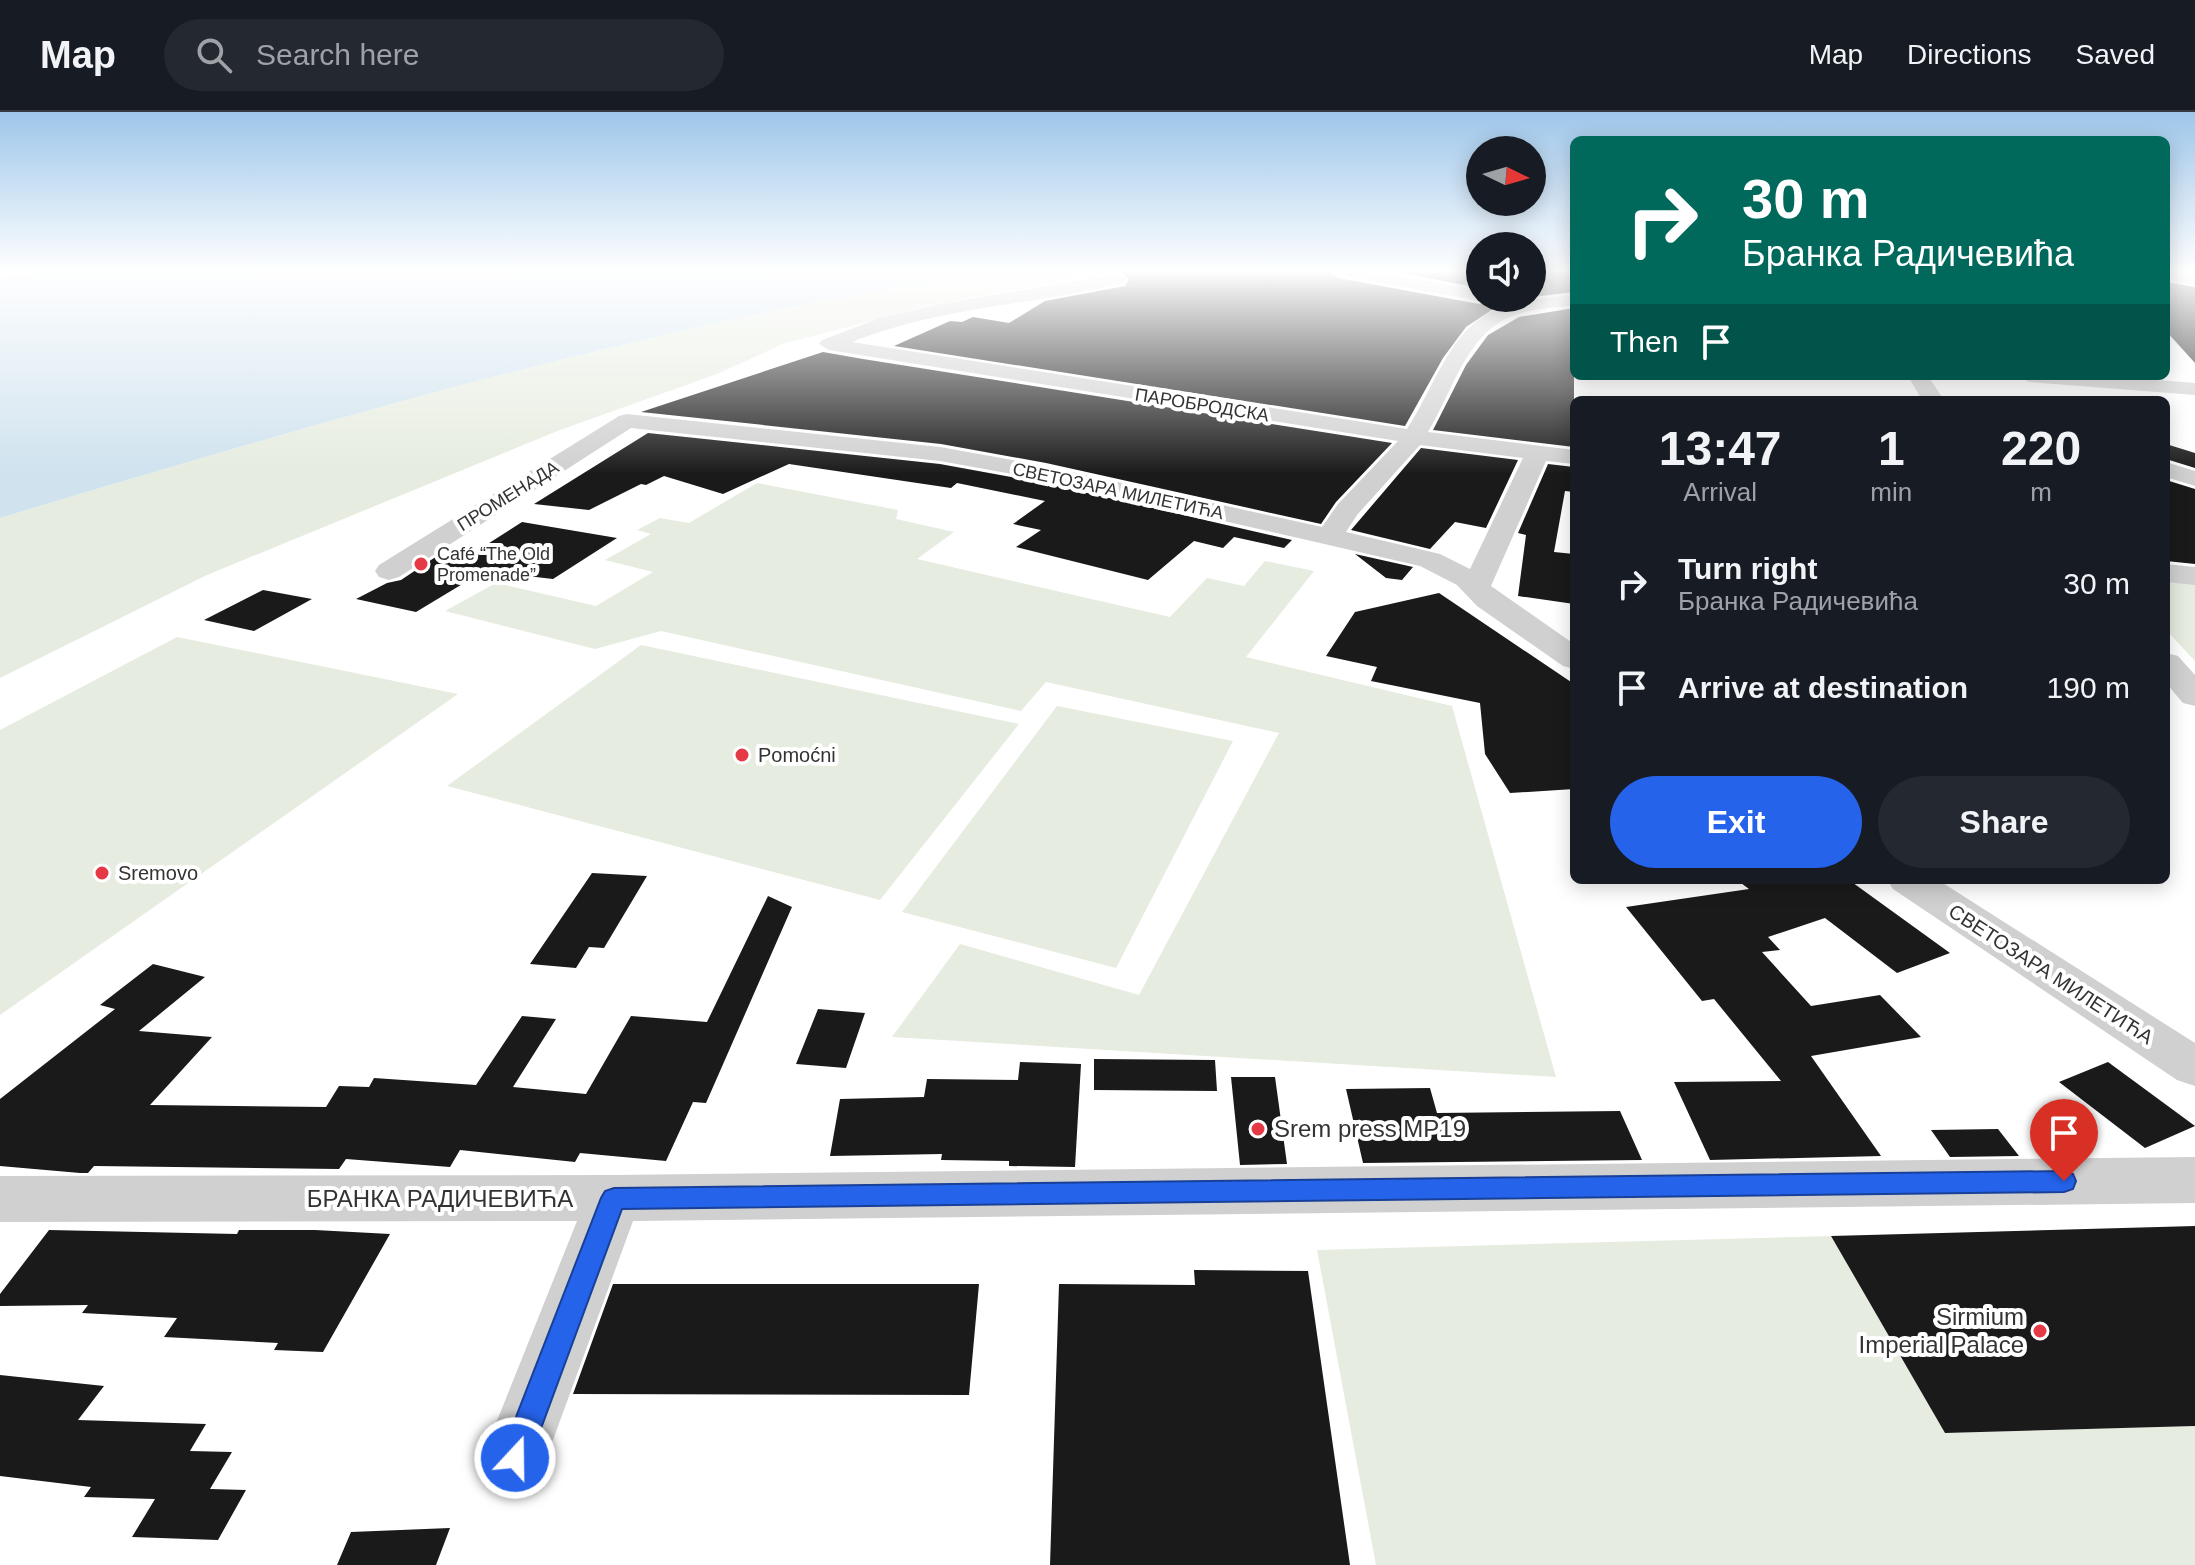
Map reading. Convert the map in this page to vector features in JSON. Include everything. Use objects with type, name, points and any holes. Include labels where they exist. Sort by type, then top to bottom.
[{"type":"street","name":"ПАРОБРОДСКА","points":[[842,338],[830,342],[832,346],[1414,437],[1570,457]]},
{"type":"street","points":[[1329,537],[1355,499],[1391,465],[1414,437],[1473,338]]},
{"type":"street","points":[[2177,367],[2195,383]]},
{"type":"street","points":[[2080,380],[2195,389]]},
{"type":"street","name":"СВЕТОЗАРА МИЛЕТИЋА","points":[[627,421],[940,454],[1045,473],[1430,560],[1476,587],[1488,600],[1570,656]]},
{"type":"street","name":"ПРОМЕНАДА","points":[[389,571],[627,421]]},
{"type":"street","points":[[1476,587],[1537,453]]},
{"type":"street","points":[[2170,470],[2195,479]]},
{"type":"street","points":[[2170,573],[2195,576]]},
{"type":"street","points":[[2170,668],[2195,696]]},
{"type":"street","name":"СВЕТОЗАРА МИЛЕТИЋА","points":[[1914,884],[2195,1067]]},
{"type":"street","name":"БРАНКА РАДИЧЕВИЋА","points":[[2128,1180],[2195,1160]]},
{"type":"street","name":"БРАНКА РАДИЧЕВИЋА","points":[[0,1199],[614,1198],[2195,1180]]},
{"type":"street","points":[[515,1458],[614,1198]]},
{"type":"shaded area","points":[[806,338],[783,344],[717,374],[560,430],[207,575],[0,678],[0,518],[428,394],[643,340]]},
{"type":"shaded area","points":[[757,483],[898,510],[896,519],[954,532],[917,559],[1170,617],[1207,578],[1244,586],[1265,561],[1314,571],[1246,657],[1452,706],[1556,1077],[892,1037],[960,944],[1139,995],[1279,733],[1046,682],[1021,711],[661,631],[595,649],[445,611],[496,583],[596,606],[653,572],[605,560],[651,534],[637,530],[660,518],[689,523]]},
{"type":"shaded area","points":[[2170,580],[2195,582],[2195,661],[2170,634]]},
{"type":"shaded area","name":"Sremovo","points":[[177,637],[458,694],[0,1015],[0,730]]},
{"type":"shaded area","name":"Pomoćni","points":[[641,645],[1019,724],[880,900],[447,786]]},
{"type":"shaded area","points":[[1057,706],[1233,741],[1116,968],[902,912]]},
{"type":"shaded area","points":[[1831,1236],[1945,1433],[2195,1426],[2195,1565],[1376,1565],[1317,1250]]},
{"type":"water","points":[[0,338],[653,338],[428,394],[0,518]]},
{"type":"building","points":[[912,338],[1458,338],[1443,358],[1405,426],[894,346]]},
{"type":"building","points":[[1486,338],[1570,338],[1570,380],[1574,380],[1574,396],[1570,396],[1570,447],[1433,430],[1466,365]]},
{"type":"building","points":[[2172,338],[2195,338],[2195,363]]},
{"type":"building","points":[[823,352],[1392,443],[1336,502],[1321,524],[1046,463],[941,444],[641,412]]},
{"type":"building","points":[[648,433],[940,464],[1044,483],[1292,540],[1284,548],[1234,537],[1223,548],[1194,541],[1148,580],[1016,547],[1041,530],[1013,524],[1045,501],[957,483],[951,488],[789,464],[723,494],[664,476],[589,510],[534,504]]},
{"type":"building","points":[[2170,445],[2195,453],[2195,468],[2170,460]]},
{"type":"building","points":[[1421,448],[1518,460],[1486,528],[1455,522],[1430,549],[1351,530]]},
{"type":"building","points":[[1548,464],[1570,467],[1570,492],[1565,491],[1554,552],[1570,554],[1570,603],[1518,596],[1526,535],[1518,533]]},
{"type":"building","points":[[2170,481],[2195,489],[2195,564],[2170,561]]},
{"type":"building","points":[[522,522],[617,538],[553,579],[484,571],[416,612],[356,599],[387,583],[401,580],[440,554],[464,559]]},
{"type":"building","points":[[1355,554],[1413,567],[1402,580],[1386,578]]},
{"type":"building","points":[[263,590],[312,599],[254,631],[204,620]]},
{"type":"building","points":[[1439,593],[1570,681],[1570,789],[1510,793],[1485,754],[1480,703],[1371,681],[1377,667],[1326,656],[1355,612]]},
{"type":"building","points":[[592,873],[647,876],[604,948],[589,947],[576,968],[530,964]]},
{"type":"building","points":[[1742,884],[1855,884],[1950,953],[1897,973],[1825,918],[1768,937],[1780,950],[1762,952],[1811,1006],[1880,995],[1921,1037],[1811,1056],[1881,1156],[1710,1160],[1674,1082],[1781,1081],[1714,999],[1702,1001],[1626,907],[1749,889]]},
{"type":"building","points":[[768,896],[792,907],[706,1103],[693,1102],[666,1161],[580,1153],[575,1162],[460,1150],[450,1167],[346,1159],[339,1169],[94,1166],[88,1173],[80,1173],[0,1166],[0,1099],[115,1009],[100,1005],[153,964],[205,977],[139,1031],[212,1037],[150,1105],[326,1107],[339,1086],[369,1087],[374,1078],[476,1085],[522,1016],[556,1019],[513,1087],[586,1094],[631,1016],[707,1022]]},
{"type":"building","points":[[818,1009],[865,1013],[846,1068],[796,1064]]},
{"type":"building","points":[[1094,1059],[1215,1060],[1217,1091],[1094,1090]]},
{"type":"building","points":[[1020,1062],[1081,1064],[1075,1167],[1009,1166],[1009,1161],[941,1160],[942,1154],[830,1156],[840,1099],[924,1097],[927,1079],[1018,1080]]},
{"type":"building","points":[[2108,1062],[2195,1126],[2145,1148],[2059,1082]]},
{"type":"building","points":[[1231,1077],[1275,1077],[1287,1164],[1240,1165]]},
{"type":"building","points":[[1430,1088],[1437,1113],[1620,1111],[1642,1160],[1363,1163],[1346,1089]]},
{"type":"building","points":[[1998,1129],[2019,1156],[1950,1157],[1931,1130]]},
{"type":"building","name":"Sirmium Imperial Palace","points":[[2195,1226],[2195,1426],[1945,1433],[1831,1236]]},
{"type":"building","points":[[49,1230],[237,1234],[239,1230],[315,1230],[390,1234],[323,1352],[274,1350],[278,1343],[164,1337],[177,1318],[82,1313],[88,1305],[0,1306],[0,1294]]},
{"type":"building","points":[[1194,1270],[1308,1271],[1350,1565],[1050,1565],[1059,1284],[1195,1285]]},
{"type":"building","points":[[613,1284],[979,1284],[969,1395],[573,1394]]},
{"type":"building","points":[[0,1375],[104,1386],[78,1420],[206,1424],[190,1451],[232,1452],[210,1489],[246,1490],[218,1540],[132,1537],[155,1499],[84,1497],[91,1487],[0,1476]]},
{"type":"building","points":[[450,1528],[436,1565],[337,1565],[351,1532]]},
{"type":"place","name":"Café “The Old Promenade”","points":[[421,564]]},
{"type":"place","name":"Pomoćni","points":[[742,755]]},
{"type":"place","name":"Sremovo","points":[[102,873]]},
{"type":"place","name":"Srem press MP19","points":[[1258,1129]]},
{"type":"place","name":"Sirmium Imperial Palace","points":[[2040,1331]]},
{"type":"route","points":[[515,1458],[614,1198],[2064,1181]]}]
